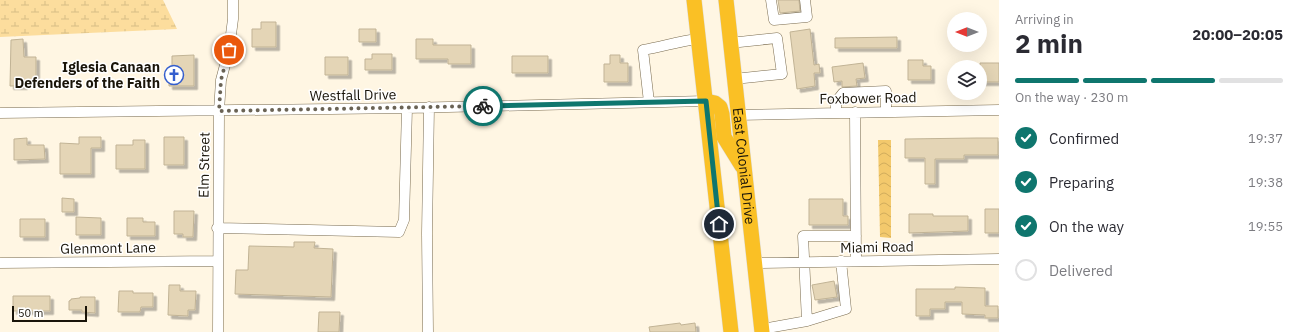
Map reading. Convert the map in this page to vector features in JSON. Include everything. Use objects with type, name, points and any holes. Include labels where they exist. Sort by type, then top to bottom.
[{"type":"highway","points":[[694,0],[731,332]]},
{"type":"highway","name":"East Colonial Drive","points":[[726,0],[762,330]]},
{"type":"highway","points":[[706,101],[715,103],[720,107],[724,137],[744,171]]},
{"type":"street","name":"Elm Street","points":[[218,332],[217,260],[219,111],[221,80],[229,50],[232,27],[233,0]]},
{"type":"street","points":[[771,0],[774,20],[807,17],[805,0]]},
{"type":"street","points":[[730,43],[777,38],[782,74],[734,79]]},
{"type":"street","points":[[650,102],[643,50],[684,40],[698,39]]},
{"type":"street","points":[[836,113],[836,102],[844,93],[886,92],[886,112]]},
{"type":"street","name":"Westfall Drive","points":[[0,113],[407,108],[706,101]]},
{"type":"street","points":[[428,332],[427,233],[429,107]]},
{"type":"street","points":[[218,228],[399,232],[404,220],[407,108]]},
{"type":"street","name":"Foxbower Road","points":[[738,115],[999,110]]},
{"type":"street","points":[[855,112],[856,261]]},
{"type":"street","points":[[807,321],[803,236],[856,236]]},
{"type":"street","name":"Miami Road","points":[[755,263],[999,259]]},
{"type":"street","name":"Glenmont Lane","points":[[0,263],[217,260]]},
{"type":"street","points":[[762,330],[807,321],[846,309],[841,261]]},
{"type":"green space","points":[[0,0],[163,0],[177,29],[0,37]]},
{"type":"water","points":[[878,140],[891,140],[891,238],[880,237]]},
{"type":"building","points":[[778,0],[799,0],[800,11],[780,13]]},
{"type":"building","points":[[261,22],[276,22],[276,47],[252,47],[252,29],[261,29]]},
{"type":"building","points":[[359,29],[376,29],[376,42],[359,42]]},
{"type":"building","points":[[810,29],[814,65],[819,64],[820,73],[814,73],[815,86],[797,89],[790,32]]},
{"type":"building","points":[[897,37],[897,48],[835,48],[835,38]]},
{"type":"building","points":[[23,39],[24,57],[36,57],[36,82],[24,81],[24,86],[10,86],[11,40]]},
{"type":"building","points":[[416,39],[433,39],[433,45],[471,45],[471,64],[448,64],[448,59],[416,59]]},
{"type":"building","points":[[372,54],[392,54],[392,70],[365,70],[365,59],[372,59]]},
{"type":"building","points":[[194,55],[194,86],[169,86],[169,67],[172,67],[172,56]]},
{"type":"building","points":[[610,55],[620,55],[620,63],[628,63],[628,82],[604,82],[604,64],[610,64]]},
{"type":"building","points":[[512,56],[548,56],[548,73],[512,73]]},
{"type":"building","points":[[325,57],[348,57],[348,75],[325,75]]},
{"type":"building","points":[[908,60],[923,60],[923,66],[931,66],[931,80],[908,80]]},
{"type":"building","points":[[863,63],[865,78],[856,79],[857,86],[842,87],[842,81],[834,82],[832,67]]},
{"type":"building","points":[[987,63],[999,63],[999,82],[987,82]]},
{"type":"building","points":[[79,137],[101,137],[101,148],[91,148],[91,174],[60,174],[60,143],[79,144]]},
{"type":"building","points":[[164,137],[184,137],[184,165],[164,165]]},
{"type":"building","points":[[27,138],[27,145],[44,145],[45,159],[14,160],[14,139]]},
{"type":"building","points":[[998,138],[998,155],[964,155],[964,159],[935,159],[935,184],[925,184],[925,158],[905,158],[905,139]]},
{"type":"building","points":[[133,140],[145,140],[145,169],[116,169],[116,145],[133,145]]},
{"type":"building","points":[[62,198],[74,199],[74,212],[62,212]]},
{"type":"building","points":[[809,199],[843,199],[843,216],[848,216],[848,225],[809,225]]},
{"type":"building","points":[[985,209],[999,209],[999,233],[985,233]]},
{"type":"building","points":[[174,211],[194,211],[193,237],[183,237],[183,234],[174,234]]},
{"type":"building","points":[[909,214],[968,216],[968,231],[909,233]]},
{"type":"building","points":[[76,217],[101,218],[101,235],[76,235]]},
{"type":"building","points":[[127,218],[143,218],[143,222],[155,222],[155,236],[127,236]]},
{"type":"building","points":[[20,219],[45,219],[45,237],[20,237]]},
{"type":"building","points":[[294,242],[315,242],[314,248],[333,249],[331,297],[235,294],[236,270],[248,270],[249,246],[294,247]]},
{"type":"building","points":[[834,281],[837,297],[815,300],[812,285]]},
{"type":"building","points":[[169,285],[180,285],[180,291],[196,291],[195,310],[188,310],[188,316],[168,315]]},
{"type":"building","points":[[955,287],[985,288],[985,306],[998,306],[998,318],[985,318],[985,315],[962,314],[962,302],[945,302],[945,309],[930,309],[930,316],[916,316],[916,289],[955,289]]},
{"type":"building","points":[[119,291],[153,293],[153,307],[141,307],[140,312],[118,312]]},
{"type":"building","points":[[13,296],[50,296],[50,311],[13,311]]},
{"type":"building","points":[[80,297],[95,297],[95,313],[82,312],[82,310],[69,310],[69,301]]},
{"type":"building","points":[[319,312],[340,312],[339,332],[318,332]]},
{"type":"building","points":[[680,323],[681,325],[695,323],[696,332],[650,332],[649,327]]},
{"type":"way so far","points":[[229,50],[221,80],[219,111],[483,106]]},
{"type":"place","name":"Iglesia Canaan Defenders of the Faith","points":[[174,75]]},
{"type":"route","points":[[483,106],[706,101],[719,224]]}]
